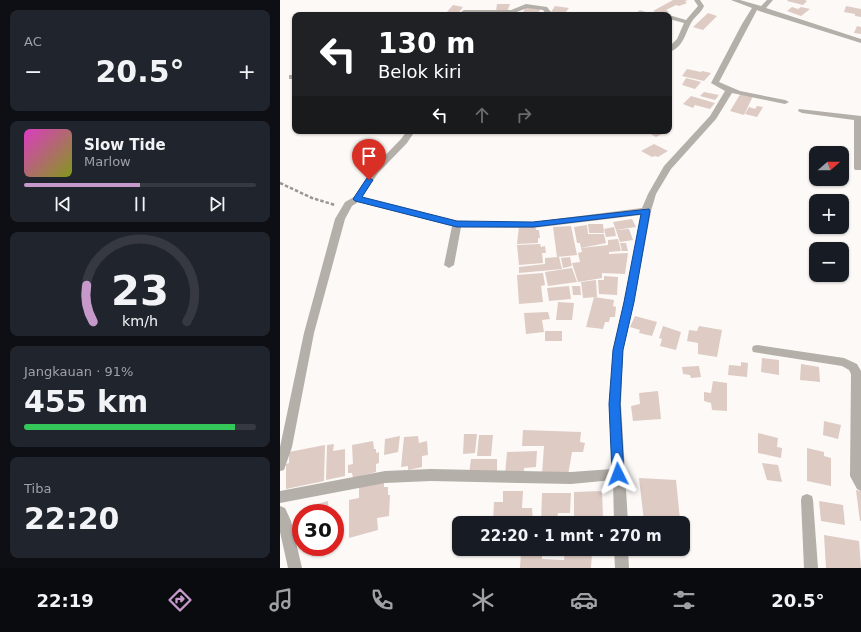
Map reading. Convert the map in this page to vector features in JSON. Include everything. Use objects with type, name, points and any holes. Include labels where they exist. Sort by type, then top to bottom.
[{"type":"street","points":[[672,49],[685,30],[687,22],[700,10],[701,6],[697,0]]},
{"type":"street","points":[[734,0],[861,41]]},
{"type":"street","points":[[770,0],[758,9],[715,81],[718,86],[730,90],[785,102]]},
{"type":"street","points":[[464,12],[512,12],[526,6],[545,8],[548,12]]},
{"type":"street","points":[[672,18],[687,22]]},
{"type":"street","points":[[621,516],[615,404],[618,350],[629,302],[646,211],[652,194],[661,178],[689,142],[714,117],[730,90]]},
{"type":"street","points":[[802,111],[859,118],[858,168]]},
{"type":"street","points":[[358,199],[375,171],[409,134]]},
{"type":"street","points":[[280,466],[286,447],[309,333],[340,219],[351,201],[358,199],[457,224],[533,225],[646,211]]},
{"type":"street","points":[[449,265],[457,224]]},
{"type":"street","points":[[757,349],[844,362],[853,367],[857,374],[856,476],[861,485]]},
{"type":"street","points":[[280,497],[385,477],[431,475],[570,478],[618,474]]},
{"type":"street","points":[[807,500],[811,568]]},
{"type":"street","points":[[280,512],[296,568]]},
{"type":"street","points":[[621,556],[622,568]]},
{"type":"path","points":[[280,183],[312,198],[345,209]]},
{"type":"building","points":[[673,0],[688,0],[685,1],[687,3],[679,6],[676,5],[666,10],[669,12],[653,11]]},
{"type":"building","points":[[787,1],[807,1],[803,5]]},
{"type":"building","points":[[497,4],[510,4],[507,12],[496,11]]},
{"type":"building","points":[[453,5],[463,7],[459,12],[447,12]]},
{"type":"building","points":[[555,6],[569,8],[566,12],[551,12]]},
{"type":"building","points":[[846,6],[861,9],[861,17],[844,12]]},
{"type":"building","points":[[526,7],[541,8],[539,12],[523,12]]},
{"type":"building","points":[[792,7],[798,9],[801,7],[810,9],[801,16],[787,11]]},
{"type":"building","points":[[708,13],[717,16],[703,30],[693,27]]},
{"type":"building","points":[[857,26],[861,27],[861,34],[854,33]]},
{"type":"building","points":[[687,69],[711,73],[704,81],[682,76]]},
{"type":"building","points":[[686,78],[701,82],[695,89],[682,85]]},
{"type":"building","points":[[704,92],[719,95],[715,100],[700,96]]},
{"type":"building","points":[[741,93],[753,96],[744,115],[730,111]]},
{"type":"building","points":[[691,96],[715,103],[710,109],[695,105],[693,108],[683,104]]},
{"type":"building","points":[[757,106],[763,107],[757,117],[745,114],[749,107],[755,109]]},
{"type":"building","points":[[650,134],[662,134],[656,137]]},
{"type":"building","points":[[654,144],[668,151],[658,157],[652,157],[641,151]]},
{"type":"building","points":[[632,219],[636,227],[616,230],[613,222]]},
{"type":"building","points":[[588,224],[603,224],[604,233],[589,233]]},
{"type":"building","points":[[587,225],[588,234],[604,234],[606,243],[581,248],[580,243],[577,243],[574,227]]},
{"type":"building","points":[[519,226],[536,226],[536,230],[539,230],[540,238],[538,238],[538,243],[517,244]]},
{"type":"building","points":[[571,226],[577,255],[557,257],[553,227]]},
{"type":"building","points":[[614,227],[616,236],[606,237],[604,229]]},
{"type":"building","points":[[629,229],[633,240],[620,242],[616,230]]},
{"type":"building","points":[[618,239],[621,251],[609,252],[609,254],[628,253],[625,274],[602,273],[602,278],[578,282],[572,263],[580,262],[578,253],[582,252],[581,248],[608,245],[608,240]]},
{"type":"building","points":[[620,243],[626,243],[628,251],[622,251]]},
{"type":"building","points":[[540,244],[541,247],[545,246],[546,253],[542,253],[543,263],[519,265],[517,245]]},
{"type":"building","points":[[559,257],[562,269],[519,273],[519,267],[545,264],[545,258]]},
{"type":"building","points":[[570,257],[572,266],[563,268],[561,258]]},
{"type":"building","points":[[572,268],[577,282],[548,286],[545,272]]},
{"type":"building","points":[[543,273],[545,285],[541,286],[543,302],[519,304],[517,275]]},
{"type":"building","points":[[604,276],[618,277],[617,295],[599,294],[598,280],[604,280]]},
{"type":"building","points":[[596,280],[597,297],[583,298],[581,282]]},
{"type":"building","points":[[569,286],[571,299],[549,301],[547,288]]},
{"type":"building","points":[[572,286],[580,286],[581,295],[573,295]]},
{"type":"building","points":[[594,297],[614,300],[613,306],[616,307],[615,317],[610,317],[609,322],[605,322],[603,329],[586,327]]},
{"type":"building","points":[[558,302],[574,303],[572,320],[556,320]]},
{"type":"building","points":[[548,312],[550,319],[542,320],[544,332],[526,334],[524,313]]},
{"type":"building","points":[[635,316],[657,322],[652,336],[639,333],[640,330],[630,327]]},
{"type":"building","points":[[663,326],[681,332],[676,350],[660,346],[662,339],[659,338]]},
{"type":"building","points":[[699,326],[722,330],[717,357],[698,354],[698,343],[687,341],[689,330],[697,331]]},
{"type":"building","points":[[545,331],[562,331],[562,341],[545,341]]},
{"type":"building","points":[[762,358],[779,360],[779,375],[761,372]]},
{"type":"building","points":[[741,362],[748,363],[747,377],[728,375],[729,365],[741,366]]},
{"type":"building","points":[[801,364],[819,367],[820,382],[800,380]]},
{"type":"building","points":[[699,366],[701,377],[691,378],[690,375],[683,374],[682,367]]},
{"type":"building","points":[[713,381],[727,383],[727,411],[712,410],[711,403],[704,401],[704,392],[711,393]]},
{"type":"building","points":[[658,391],[661,419],[633,421],[631,406],[640,404],[639,393]]},
{"type":"building","points":[[824,421],[841,425],[838,439],[823,435]]},
{"type":"building","points":[[523,430],[581,432],[580,442],[585,443],[583,452],[572,452],[568,475],[542,474],[544,446],[522,446]]},
{"type":"building","points":[[758,433],[778,438],[777,447],[782,448],[781,458],[758,453]]},
{"type":"building","points":[[464,434],[477,434],[475,453],[463,454]]},
{"type":"building","points":[[479,435],[493,435],[491,456],[477,456]]},
{"type":"building","points":[[400,436],[398,452],[384,455],[385,439]]},
{"type":"building","points":[[418,436],[419,443],[427,441],[428,455],[422,456],[422,467],[408,470],[408,466],[401,467],[404,437]]},
{"type":"building","points":[[373,441],[376,453],[379,452],[379,463],[376,464],[376,472],[353,478],[352,473],[348,473],[348,465],[353,464],[352,445]]},
{"type":"building","points":[[334,444],[333,451],[345,449],[345,476],[326,480],[327,445]]},
{"type":"building","points":[[325,445],[324,481],[286,489],[286,464],[289,463],[289,452]]},
{"type":"building","points":[[807,448],[824,452],[824,456],[831,458],[831,486],[807,481]]},
{"type":"building","points":[[537,451],[536,467],[524,468],[524,475],[505,475],[507,452]]},
{"type":"building","points":[[471,459],[497,459],[497,474],[469,475]]},
{"type":"building","points":[[762,463],[778,465],[782,482],[767,480]]},
{"type":"building","points":[[639,478],[676,480],[680,516],[643,516]]},
{"type":"building","points":[[384,479],[384,487],[388,487],[388,495],[390,495],[389,516],[377,518],[378,530],[349,538],[349,500],[359,498],[359,484]]},
{"type":"building","points":[[856,490],[861,491],[861,521],[860,521]]},
{"type":"building","points":[[503,491],[523,491],[522,508],[532,508],[533,516],[493,516],[494,502],[503,502]]},
{"type":"building","points":[[602,491],[603,516],[574,516],[574,492]]},
{"type":"building","points":[[542,493],[571,493],[570,513],[558,513],[558,516],[541,516]]},
{"type":"building","points":[[328,501],[328,504],[317,504]]},
{"type":"building","points":[[819,501],[843,505],[845,525],[821,521]]},
{"type":"building","points":[[824,535],[859,541],[861,568],[826,568]]},
{"type":"building","points":[[521,556],[542,556],[542,559],[564,560],[565,556],[592,556],[591,568],[520,568]]},
{"type":"route","points":[[369,180],[358,199],[387,205],[457,224],[533,225],[646,211],[629,302],[618,350],[615,404],[618,474]]}]
